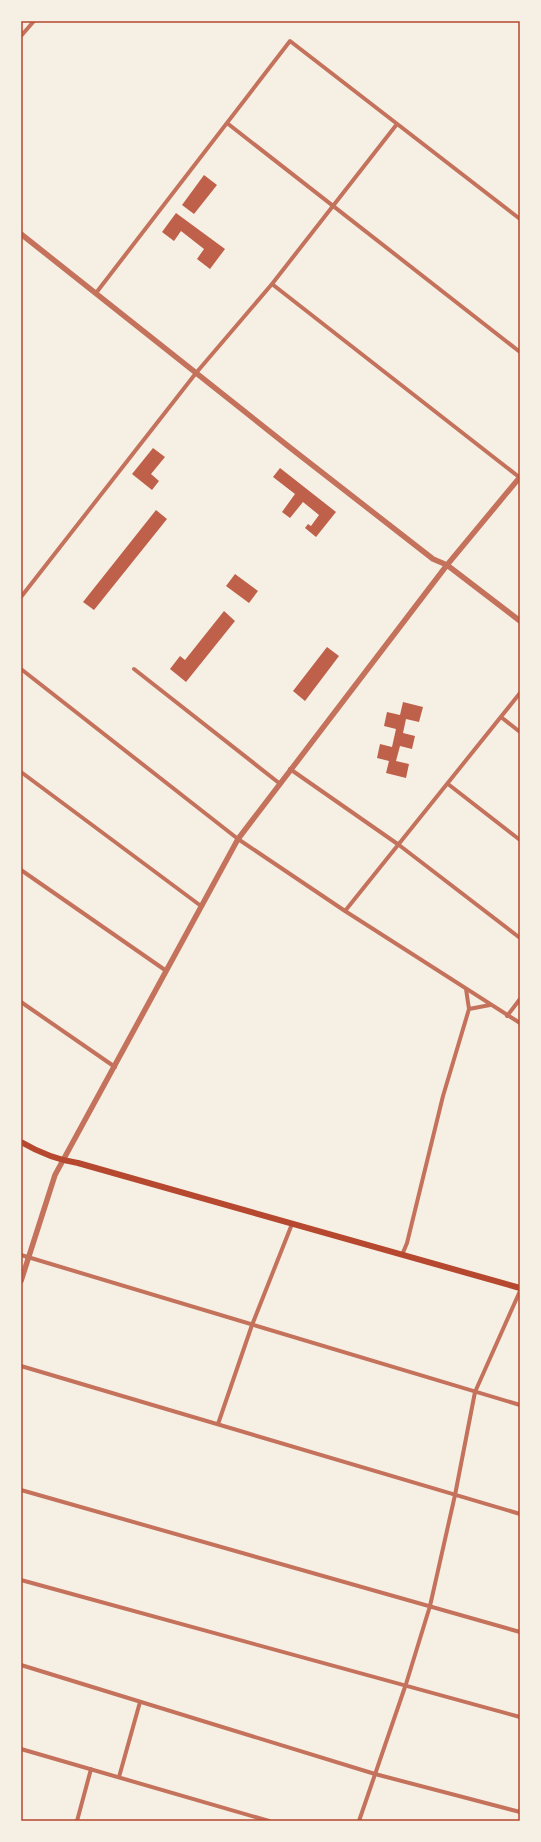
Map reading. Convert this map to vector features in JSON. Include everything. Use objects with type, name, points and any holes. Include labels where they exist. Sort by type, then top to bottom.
[{"type":"main road","points":[[21,1142],[44,1155],[62,1161],[78,1163],[520,1290]]},
{"type":"street","points":[[21,36],[34,21]]},
{"type":"street","points":[[96,293],[290,41],[520,220]]},
{"type":"street","points":[[227,123],[520,352]]},
{"type":"street","points":[[21,596],[121,472],[196,373],[272,284],[397,124]]},
{"type":"street","points":[[21,234],[433,559],[447,565],[520,621]]},
{"type":"street","points":[[21,1281],[55,1175],[115,1067],[165,970],[238,839],[447,565],[520,477],[272,284]]},
{"type":"street","points":[[21,669],[238,839],[345,911],[520,1023]]},
{"type":"street","points":[[134,669],[280,783]]},
{"type":"street","points":[[345,911],[520,692]]},
{"type":"street","points":[[501,717],[520,732]]},
{"type":"street","points":[[290,769],[399,845],[520,938]]},
{"type":"street","points":[[21,772],[201,906]]},
{"type":"street","points":[[448,784],[520,840]]},
{"type":"street","points":[[21,870],[165,970]]},
{"type":"street","points":[[402,1255],[407,1243],[444,1096],[469,1009],[466,989]]},
{"type":"street","points":[[508,1016],[520,999]]},
{"type":"street","points":[[21,1002],[115,1067]]},
{"type":"street","points":[[469,1009],[490,1005]]},
{"type":"street","points":[[218,1424],[252,1325],[292,1224]]},
{"type":"street","points":[[21,1255],[520,1405]]},
{"type":"street","points":[[358,1821],[406,1684],[430,1606],[455,1495],[475,1392],[520,1290]]},
{"type":"street","points":[[21,1366],[520,1514]]},
{"type":"street","points":[[21,1490],[520,1632]]},
{"type":"street","points":[[21,1580],[406,1684],[520,1717]]},
{"type":"street","points":[[21,1665],[375,1774],[520,1812]]},
{"type":"street","points":[[119,1777],[140,1702]]},
{"type":"street","points":[[21,1749],[269,1821]]},
{"type":"street","points":[[77,1821],[91,1769]]},
{"type":"building","points":[[204,175],[217,185],[194,214],[182,205]]},
{"type":"building","points":[[176,213],[225,249],[210,269],[197,259],[204,249],[181,231],[174,241],[162,232]]},
{"type":"building","points":[[153,448],[165,457],[151,474],[159,481],[152,490],[132,474]]},
{"type":"building","points":[[280,468],[336,512],[316,537],[305,528],[308,524],[311,526],[319,515],[303,502],[290,518],[282,512],[295,494],[273,477]]},
{"type":"building","points":[[156,510],[167,519],[94,610],[83,602]]},
{"type":"building","points":[[235,574],[258,591],[249,603],[226,586]]},
{"type":"building","points":[[224,611],[235,621],[186,682],[170,669],[180,656],[185,660]]},
{"type":"building","points":[[327,647],[339,656],[305,701],[293,691]]},
{"type":"building","points":[[403,702],[423,707],[419,722],[406,719],[403,733],[415,736],[412,749],[400,746],[396,761],[409,764],[406,778],[386,773],[389,761],[377,758],[380,744],[392,747],[396,729],[384,726],[387,712],[400,715]]}]
